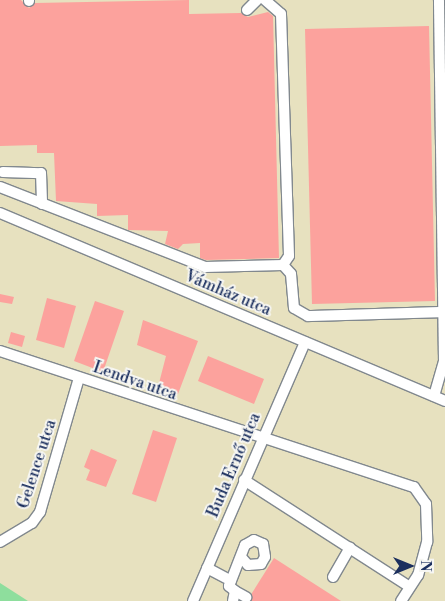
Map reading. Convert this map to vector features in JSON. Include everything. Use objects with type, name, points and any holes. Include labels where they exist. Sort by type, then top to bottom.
[{"type":"street","points":[[247,10],[257,0]]},
{"type":"street","points":[[265,0],[281,14],[289,256],[283,265]]},
{"type":"street","points":[[434,396],[443,374],[444,312],[439,0]]},
{"type":"street","points":[[3,172],[41,173],[42,204]]},
{"type":"street","points":[[0,187],[204,267],[283,265],[291,274],[292,302],[303,315],[444,312]]},
{"type":"street","name":"Vámház utca","points":[[0,213],[445,401]]},
{"type":"street","name":"Buda Ernő utca","points":[[193,601],[305,342]]},
{"type":"street","name":"Lendva utca","points":[[0,351],[261,440],[418,490],[426,504],[427,542],[418,575],[401,601]]},
{"type":"street","name":"Gelence utca","points":[[0,542],[32,523],[40,512],[79,378]]},
{"type":"street","points":[[244,480],[407,585]]},
{"type":"street","points":[[333,577],[350,548]]},
{"type":"street","points":[[233,591],[242,558]]},
{"type":"street","points":[[207,568],[233,591],[246,597]]},
{"type":"green space","points":[[0,583],[28,601],[0,601]]},
{"type":"building","points":[[0,0],[21,0],[29,8],[35,3],[189,0],[189,14],[241,13],[248,17],[268,12],[273,16],[279,258],[206,260],[200,258],[200,243],[183,244],[178,249],[165,244],[168,231],[128,230],[128,215],[97,216],[97,204],[56,201],[54,153],[37,153],[37,145],[0,146]]},
{"type":"building","points":[[429,26],[435,301],[312,304],[305,29]]},
{"type":"building","points":[[0,294],[14,297],[12,304],[0,302]]},
{"type":"building","points":[[47,298],[76,306],[64,348],[36,340]]},
{"type":"building","points":[[95,301],[124,311],[103,372],[74,361]]},
{"type":"building","points":[[143,320],[198,341],[178,394],[158,387],[166,356],[137,345]]},
{"type":"building","points":[[11,332],[25,336],[22,347],[8,343]]},
{"type":"building","points":[[208,356],[264,379],[254,404],[198,381]]},
{"type":"building","points":[[153,430],[177,438],[156,502],[132,494]]},
{"type":"building","points":[[91,449],[117,460],[106,487],[86,480],[90,470],[84,467]]},
{"type":"building","points":[[274,558],[341,601],[251,601],[252,593]]}]
